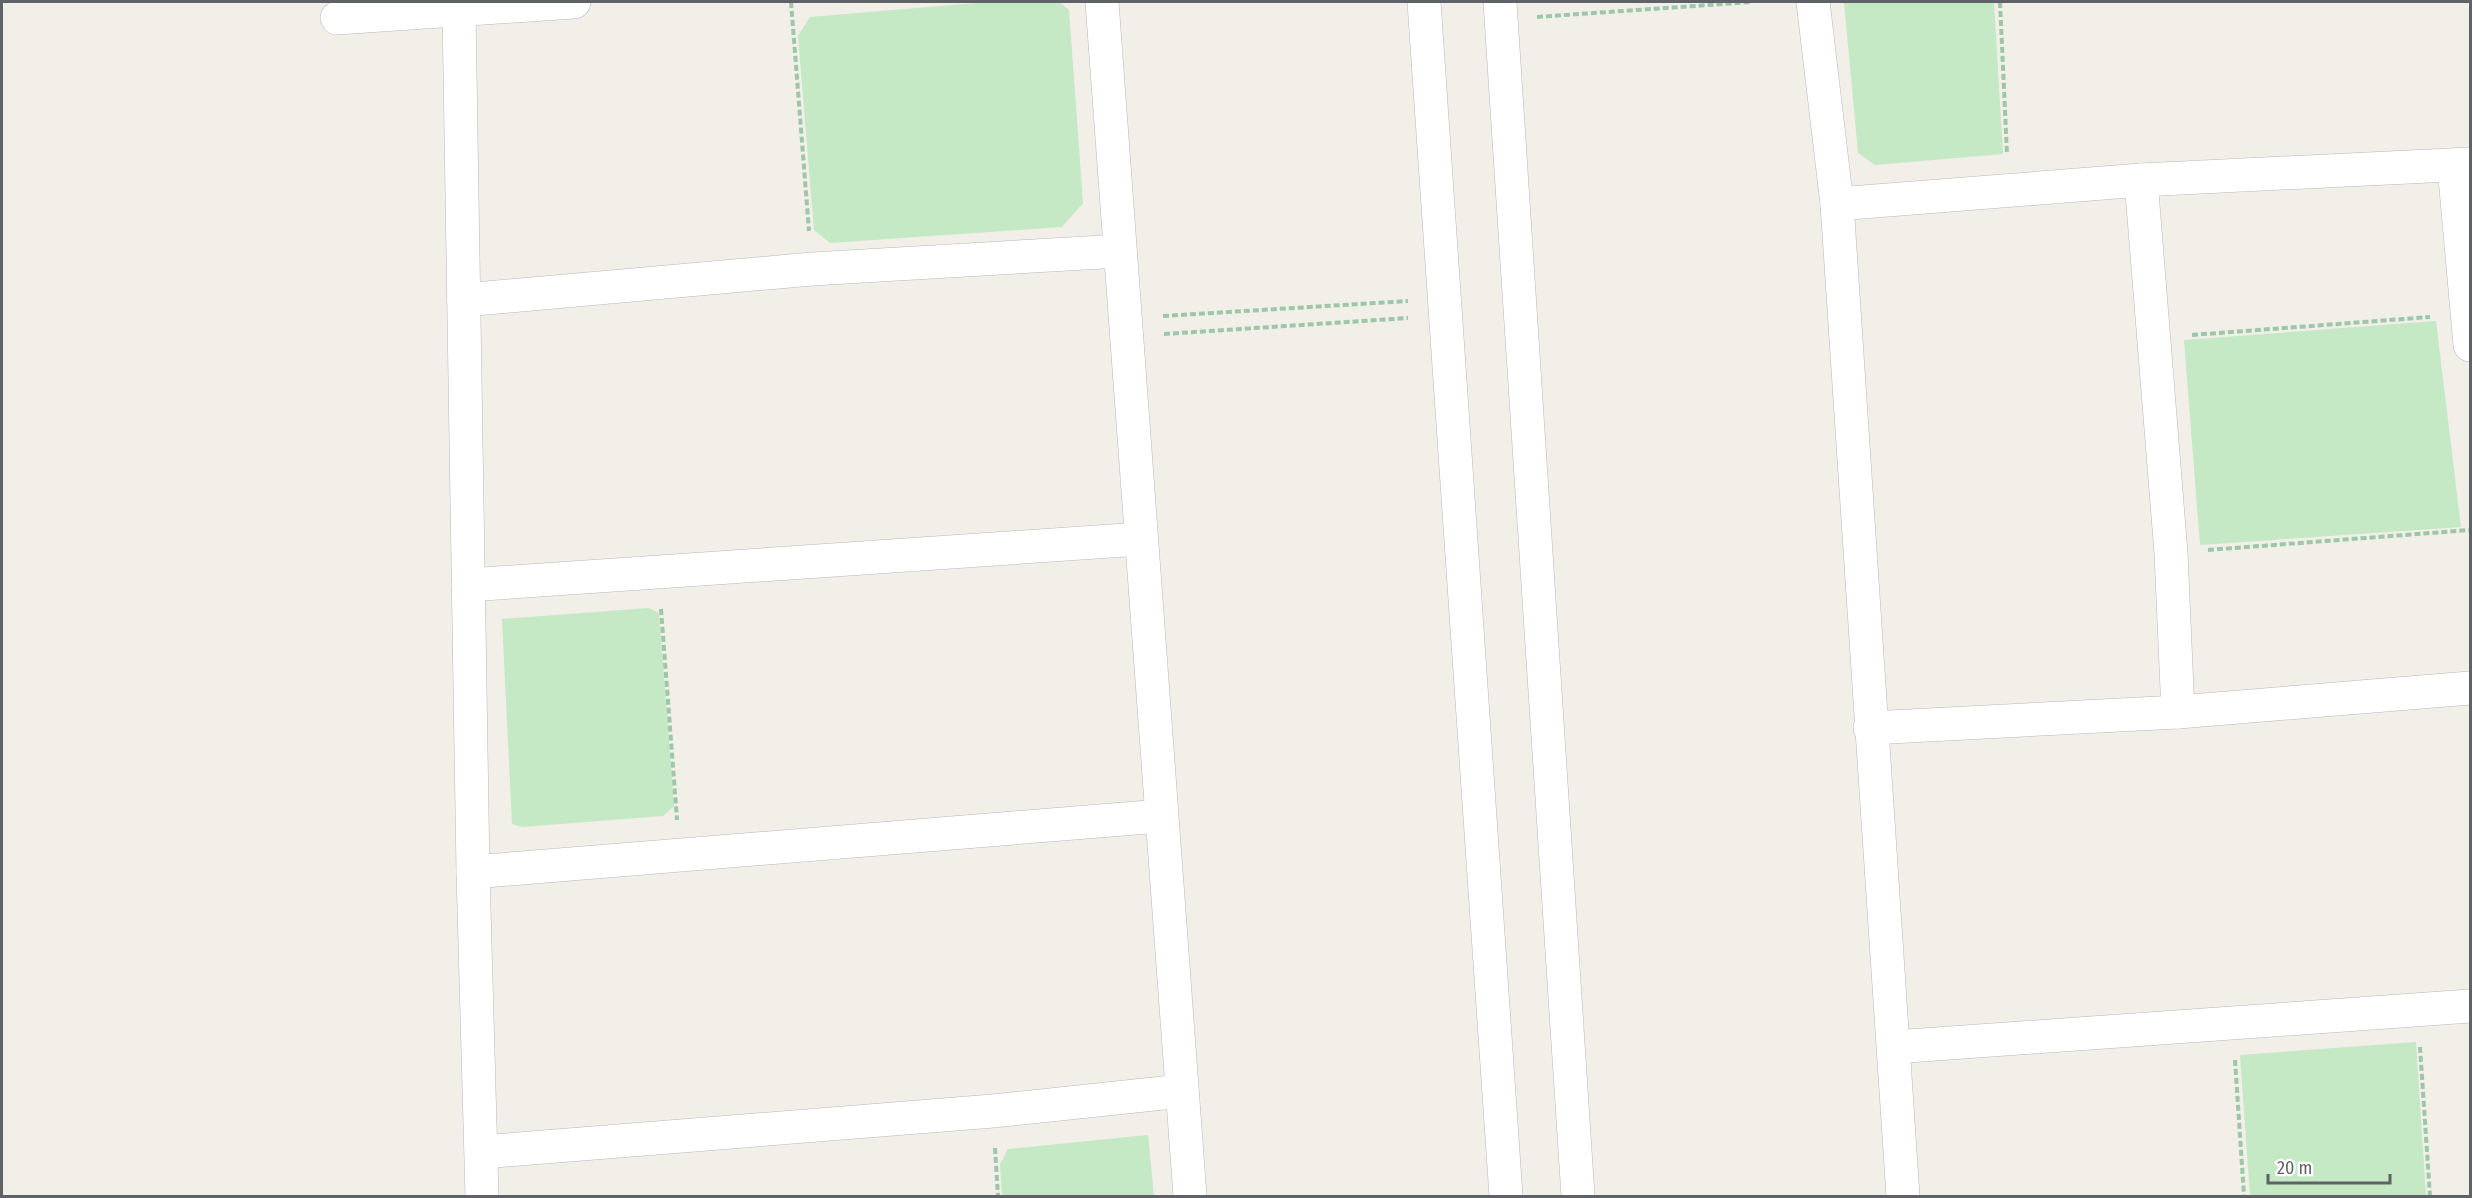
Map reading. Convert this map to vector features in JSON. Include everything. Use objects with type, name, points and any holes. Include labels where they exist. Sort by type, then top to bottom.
[{"type":"street","points":[[337,18],[574,2]]},
{"type":"street","points":[[1102,2],[1190,1197]]},
{"type":"street","points":[[1424,2],[1506,1197]]},
{"type":"street","points":[[1812,2],[1837,204],[1870,728],[1903,1197]]},
{"type":"street","points":[[459,10],[473,872],[482,1197]]},
{"type":"street","points":[[1501,11],[1578,1197]]},
{"type":"street","points":[[1837,204],[2141,180],[2462,165],[2468,330]]},
{"type":"street","points":[[2141,180],[2151,338],[2171,553],[2178,712]]},
{"type":"street","points":[[464,300],[812,269],[1120,252]]},
{"type":"street","points":[[468,585],[1140,539]]},
{"type":"street","points":[[1870,728],[2178,712],[2470,688]]},
{"type":"street","points":[[473,872],[1161,816]]},
{"type":"street","points":[[1894,1047],[2470,1006]]},
{"type":"street","points":[[482,1152],[993,1111],[1182,1091]]},
{"type":"path","points":[[791,2],[812,269]]},
{"type":"path","points":[[1501,11],[1752,2]]},
{"type":"path","points":[[2000,2],[2009,191]]},
{"type":"path","points":[[1125,328],[1444,307]]},
{"type":"path","points":[[1125,328],[1444,307]]},
{"type":"path","points":[[2151,338],[2468,330]]},
{"type":"path","points":[[2171,553],[2470,530]]},
{"type":"path","points":[[658,572],[679,855]]},
{"type":"path","points":[[2418,1010],[2430,1197]]},
{"type":"path","points":[[2232,1023],[2244,1197]]},
{"type":"path","points":[[993,1111],[998,1197]]},
{"type":"green space","points":[[988,2],[1059,2],[1069,10],[1083,203],[1062,227],[830,243],[814,230],[798,36],[810,17]]},
{"type":"green space","points":[[1844,2],[1994,2],[2003,154],[1875,165],[1858,153]]},
{"type":"green space","points":[[2436,321],[2461,527],[2200,545],[2184,340]]},
{"type":"green space","points":[[649,608],[659,613],[674,806],[663,816],[522,827],[512,824],[502,619]]},
{"type":"green space","points":[[2416,1042],[2426,1196],[2250,1196],[2240,1055]]},
{"type":"green space","points":[[1148,1135],[1154,1196],[1002,1196],[1000,1164],[1008,1149]]}]
